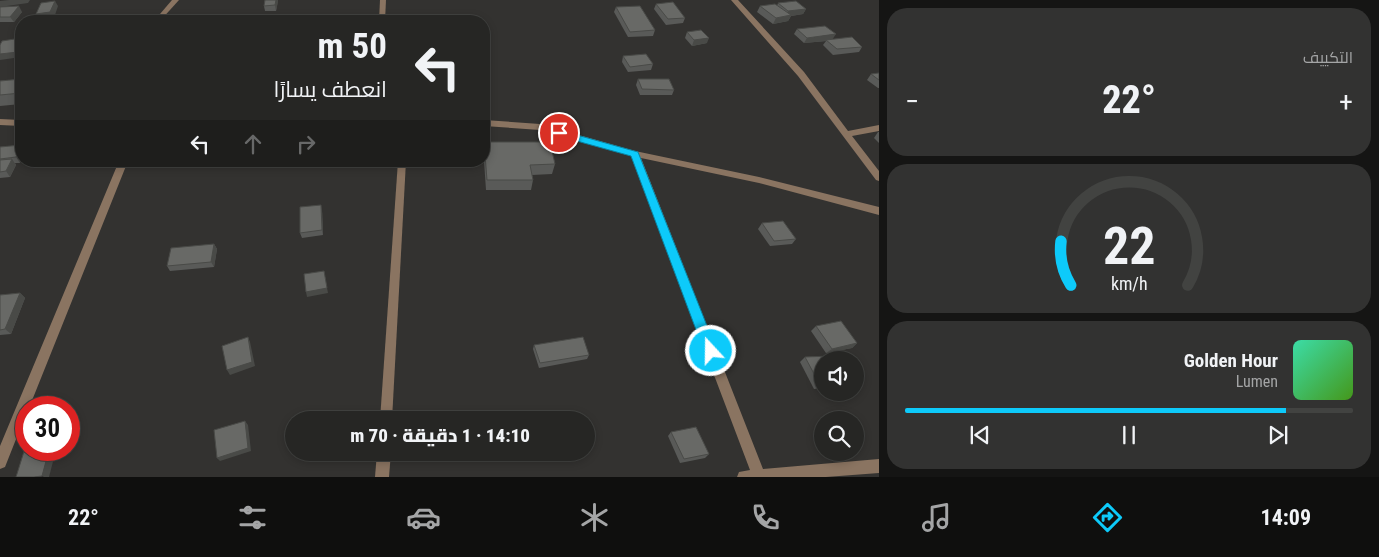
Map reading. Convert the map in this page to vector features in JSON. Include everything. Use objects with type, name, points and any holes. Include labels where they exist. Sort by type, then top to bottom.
[{"type":"street","points":[[162,15],[176,0]]},
{"type":"street","points":[[382,0],[382,15]]},
{"type":"street","points":[[734,0],[800,74],[879,178]]},
{"type":"street","points":[[0,122],[15,123]]},
{"type":"street","points":[[490,123],[540,127],[635,154],[759,180],[879,211]]},
{"type":"street","points":[[846,134],[879,128]]},
{"type":"street","points":[[635,154],[760,476]]},
{"type":"street","points":[[0,462],[122,167]]},
{"type":"street","points":[[387,411],[402,167]]},
{"type":"street","points":[[382,477],[383,461]]},
{"type":"street","points":[[744,477],[879,466]]},
{"type":"building","points":[[265,0],[276,0],[275,5],[264,6]]},
{"type":"building","points":[[55,1],[50,12],[36,14],[41,3]]},
{"type":"building","points":[[796,1],[806,9],[788,11],[778,3]]},
{"type":"building","points":[[673,2],[685,18],[668,19],[656,4]]},
{"type":"building","points":[[775,4],[791,15],[776,18],[760,6]]},
{"type":"building","points":[[19,6],[10,17],[0,17],[0,7]]},
{"type":"building","points":[[640,6],[655,30],[630,32],[616,7]]},
{"type":"building","points":[[825,26],[836,34],[807,38],[797,29]]},
{"type":"building","points":[[701,30],[709,38],[694,40],[687,32]]},
{"type":"building","points":[[852,37],[862,47],[837,49],[826,40]]},
{"type":"building","points":[[15,39],[15,52],[0,54],[2,41]]},
{"type":"building","points":[[646,54],[653,64],[630,67],[623,56]]},
{"type":"building","points":[[879,73],[879,80],[871,74]]},
{"type":"building","points":[[638,79],[669,79],[674,90],[642,89]]},
{"type":"building","points":[[15,80],[15,94],[0,95],[0,81]]},
{"type":"building","points":[[490,142],[550,142],[555,164],[530,165],[533,180],[487,180],[486,167],[490,167]]},
{"type":"building","points":[[15,146],[15,157],[0,159],[0,147]]},
{"type":"building","points":[[12,159],[6,171],[0,172],[0,160]]},
{"type":"building","points":[[321,205],[322,230],[300,233],[300,207]]},
{"type":"building","points":[[783,221],[796,239],[774,241],[762,223]]},
{"type":"building","points":[[214,244],[211,262],[167,266],[171,248]]},
{"type":"building","points":[[324,271],[327,288],[306,292],[304,274]]},
{"type":"building","points":[[20,293],[5,329],[0,330],[0,295]]},
{"type":"building","points":[[841,321],[857,343],[832,349],[816,326]]},
{"type":"building","points":[[248,337],[252,362],[227,370],[222,346]]},
{"type":"building","points":[[583,337],[589,355],[540,363],[534,345]]},
{"type":"building","points":[[805,357],[814,357],[814,374]]},
{"type":"building","points":[[245,421],[248,448],[217,458],[214,430]]},
{"type":"building","points":[[696,427],[709,454],[684,459],[671,432]]},
{"type":"building","points":[[21,461],[46,461],[42,476],[16,477]]},
{"type":"route","points":[[559,133],[635,154],[711,351]]}]
